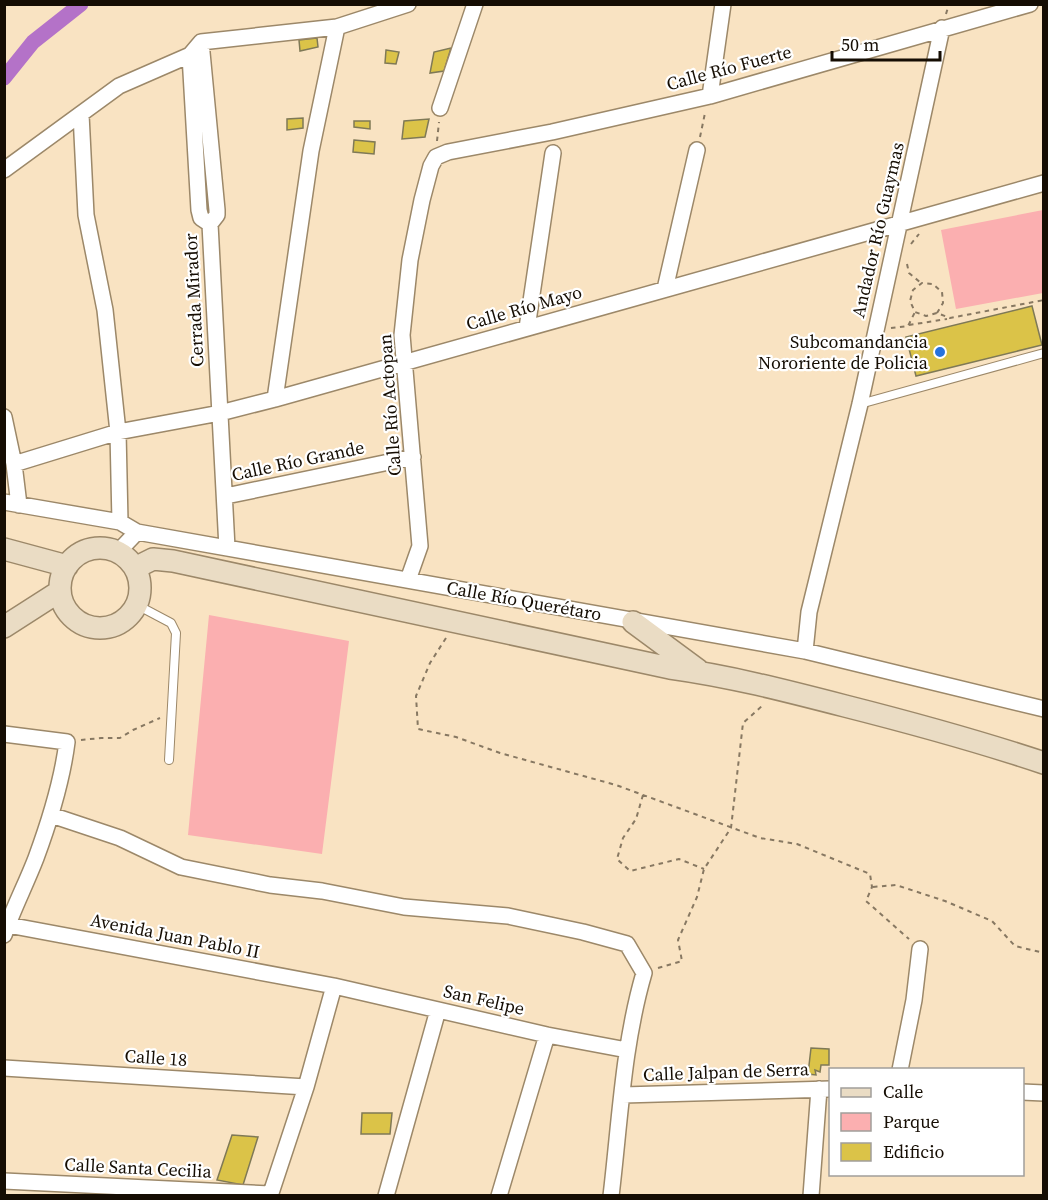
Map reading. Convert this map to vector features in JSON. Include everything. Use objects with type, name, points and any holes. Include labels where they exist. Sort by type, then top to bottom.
[{"type":"main road","points":[[96,548],[118,552],[128,559],[140,579],[137,604],[122,622],[111,627],[99,628],[77,621],[63,602],[60,591],[67,566],[84,551],[96,548]]},
{"type":"main road","points":[[4,549],[67,566]]},
{"type":"main road","name":"Calle Río Querétaro","points":[[135,568],[153,559],[173,561],[670,668],[786,690],[947,732],[1044,763]]},
{"type":"main road","points":[[4,627],[60,591]]},
{"type":"main road","points":[[633,622],[700,672]]},
{"type":"street","points":[[4,170],[118,86],[190,55],[201,42],[337,27],[408,4]]},
{"type":"street","points":[[440,108],[475,4]]},
{"type":"street","points":[[710,96],[723,4]]},
{"type":"street","name":"Calle Río Fuerte","points":[[436,157],[448,152],[552,132],[710,96],[1030,4]]},
{"type":"street","points":[[275,399],[311,151],[337,27]]},
{"type":"street","name":"Andador Río Guaymas","points":[[805,651],[809,612],[860,404],[942,28]]},
{"type":"street","points":[[201,42],[217,210],[217,215],[210,224]]},
{"type":"street","name":"Cerrada Mirador","points":[[190,55],[198,210],[201,218],[210,224],[227,548]]},
{"type":"street","points":[[81,114],[86,215],[105,310],[118,432],[120,522]]},
{"type":"street","points":[[665,289],[696,150]]},
{"type":"street","points":[[527,328],[553,153]]},
{"type":"street","name":"Calle Río Actopan","points":[[408,580],[420,546],[402,335],[410,260],[422,200],[431,166],[436,157]]},
{"type":"street","name":"Calle Río Mayo","points":[[14,464],[118,432],[220,413],[275,399],[1044,183]]},
{"type":"street","points":[[4,417],[14,464],[12,503]]},
{"type":"street","name":"Calle Río Grande","points":[[226,496],[413,457]]},
{"type":"street","name":"Calle Río Querétaro","points":[[12,503],[120,522],[137,532],[805,651],[1044,709]]},
{"type":"street","points":[[118,552],[137,532]]},
{"type":"street","points":[[4,734],[68,742],[64,772],[51,815],[36,859],[6,930]]},
{"type":"street","points":[[51,815],[120,838],[181,867],[270,885],[322,891],[404,907],[508,916],[627,944],[644,973],[634,1006],[627,1050],[611,1196]]},
{"type":"street","name":"Avenida Juan Pablo II","points":[[6,930],[334,986]]},
{"type":"street","points":[[900,1068],[914,1000],[920,949]]},
{"type":"street","points":[[270,1195],[306,1087],[334,986]]},
{"type":"street","name":"San Felipe","points":[[334,986],[547,1035],[627,1050]]},
{"type":"street","points":[[386,1196],[438,1010]]},
{"type":"street","points":[[499,1196],[547,1035]]},
{"type":"street","name":"Calle 18","points":[[4,1068],[306,1087]]},
{"type":"street","points":[[811,1196],[825,1089]]},
{"type":"street","name":"Calle Jalpan de Serra","points":[[623,1095],[825,1089]]},
{"type":"street","points":[[1024,1092],[1044,1093]]},
{"type":"street","name":"Calle Santa Cecilia","points":[[4,1181],[270,1195]]},
{"type":"lane","points":[[860,404],[1044,353]]},
{"type":"lane","points":[[137,604],[171,623],[176,633],[169,760]]},
{"type":"path","points":[[696,150],[710,96]]},
{"type":"path","points":[[436,157],[440,108]]},
{"type":"path","points":[[909,246],[939,212]]},
{"type":"path","points":[[906,263],[909,273],[922,284]]},
{"type":"path","points":[[937,313],[943,303],[942,292],[933,284],[922,284],[913,290],[910,302],[915,312],[926,316],[937,313],[950,318]]},
{"type":"path","points":[[877,324],[893,328],[908,326],[1044,300]]},
{"type":"path","points":[[908,326],[915,312]]},
{"type":"path","points":[[455,622],[430,663],[416,696],[418,729],[456,737],[500,753],[615,785],[760,838],[797,844],[870,873],[872,887],[866,901],[920,949]]},
{"type":"path","points":[[644,973],[682,961],[678,940],[697,897],[704,869],[731,828],[743,723],[758,708],[786,690]]},
{"type":"path","points":[[68,742],[120,738],[171,713]]},
{"type":"path","points":[[643,795],[636,819],[623,838],[617,860],[630,871],[679,859],[704,869]]},
{"type":"path","points":[[872,887],[896,885],[945,902],[992,921],[1015,946],[1044,953]]},
{"type":"green space","points":[[1043,210],[1043,293],[956,309],[941,230]]},
{"type":"green space","points":[[209,615],[349,641],[322,854],[188,835]]},
{"type":"building","points":[[317,38],[318,47],[300,51],[299,40]]},
{"type":"building","points":[[451,48],[444,71],[430,73],[434,52]]},
{"type":"building","points":[[386,50],[399,52],[396,64],[385,63]]},
{"type":"building","points":[[303,118],[303,128],[287,130],[287,119]]},
{"type":"building","points":[[429,119],[425,137],[402,139],[404,121]]},
{"type":"building","points":[[354,121],[370,121],[370,129],[354,127]]},
{"type":"building","points":[[354,140],[375,142],[374,154],[353,152]]},
{"type":"building","points":[[1032,306],[1042,345],[916,376],[906,337]]},
{"type":"building","points":[[811,1048],[829,1049],[829,1065],[821,1065],[820,1072],[815,1070],[816,1075],[808,1074]]},
{"type":"building","points":[[362,1113],[392,1113],[390,1134],[361,1134]]},
{"type":"building","points":[[232,1135],[258,1137],[243,1185],[217,1180]]},
{"type":"waterway","points":[[4,78],[33,42],[81,4]]},
{"type":"place","name":"Subcomandancia Nororiente de Policia","points":[[940,352]]}]
